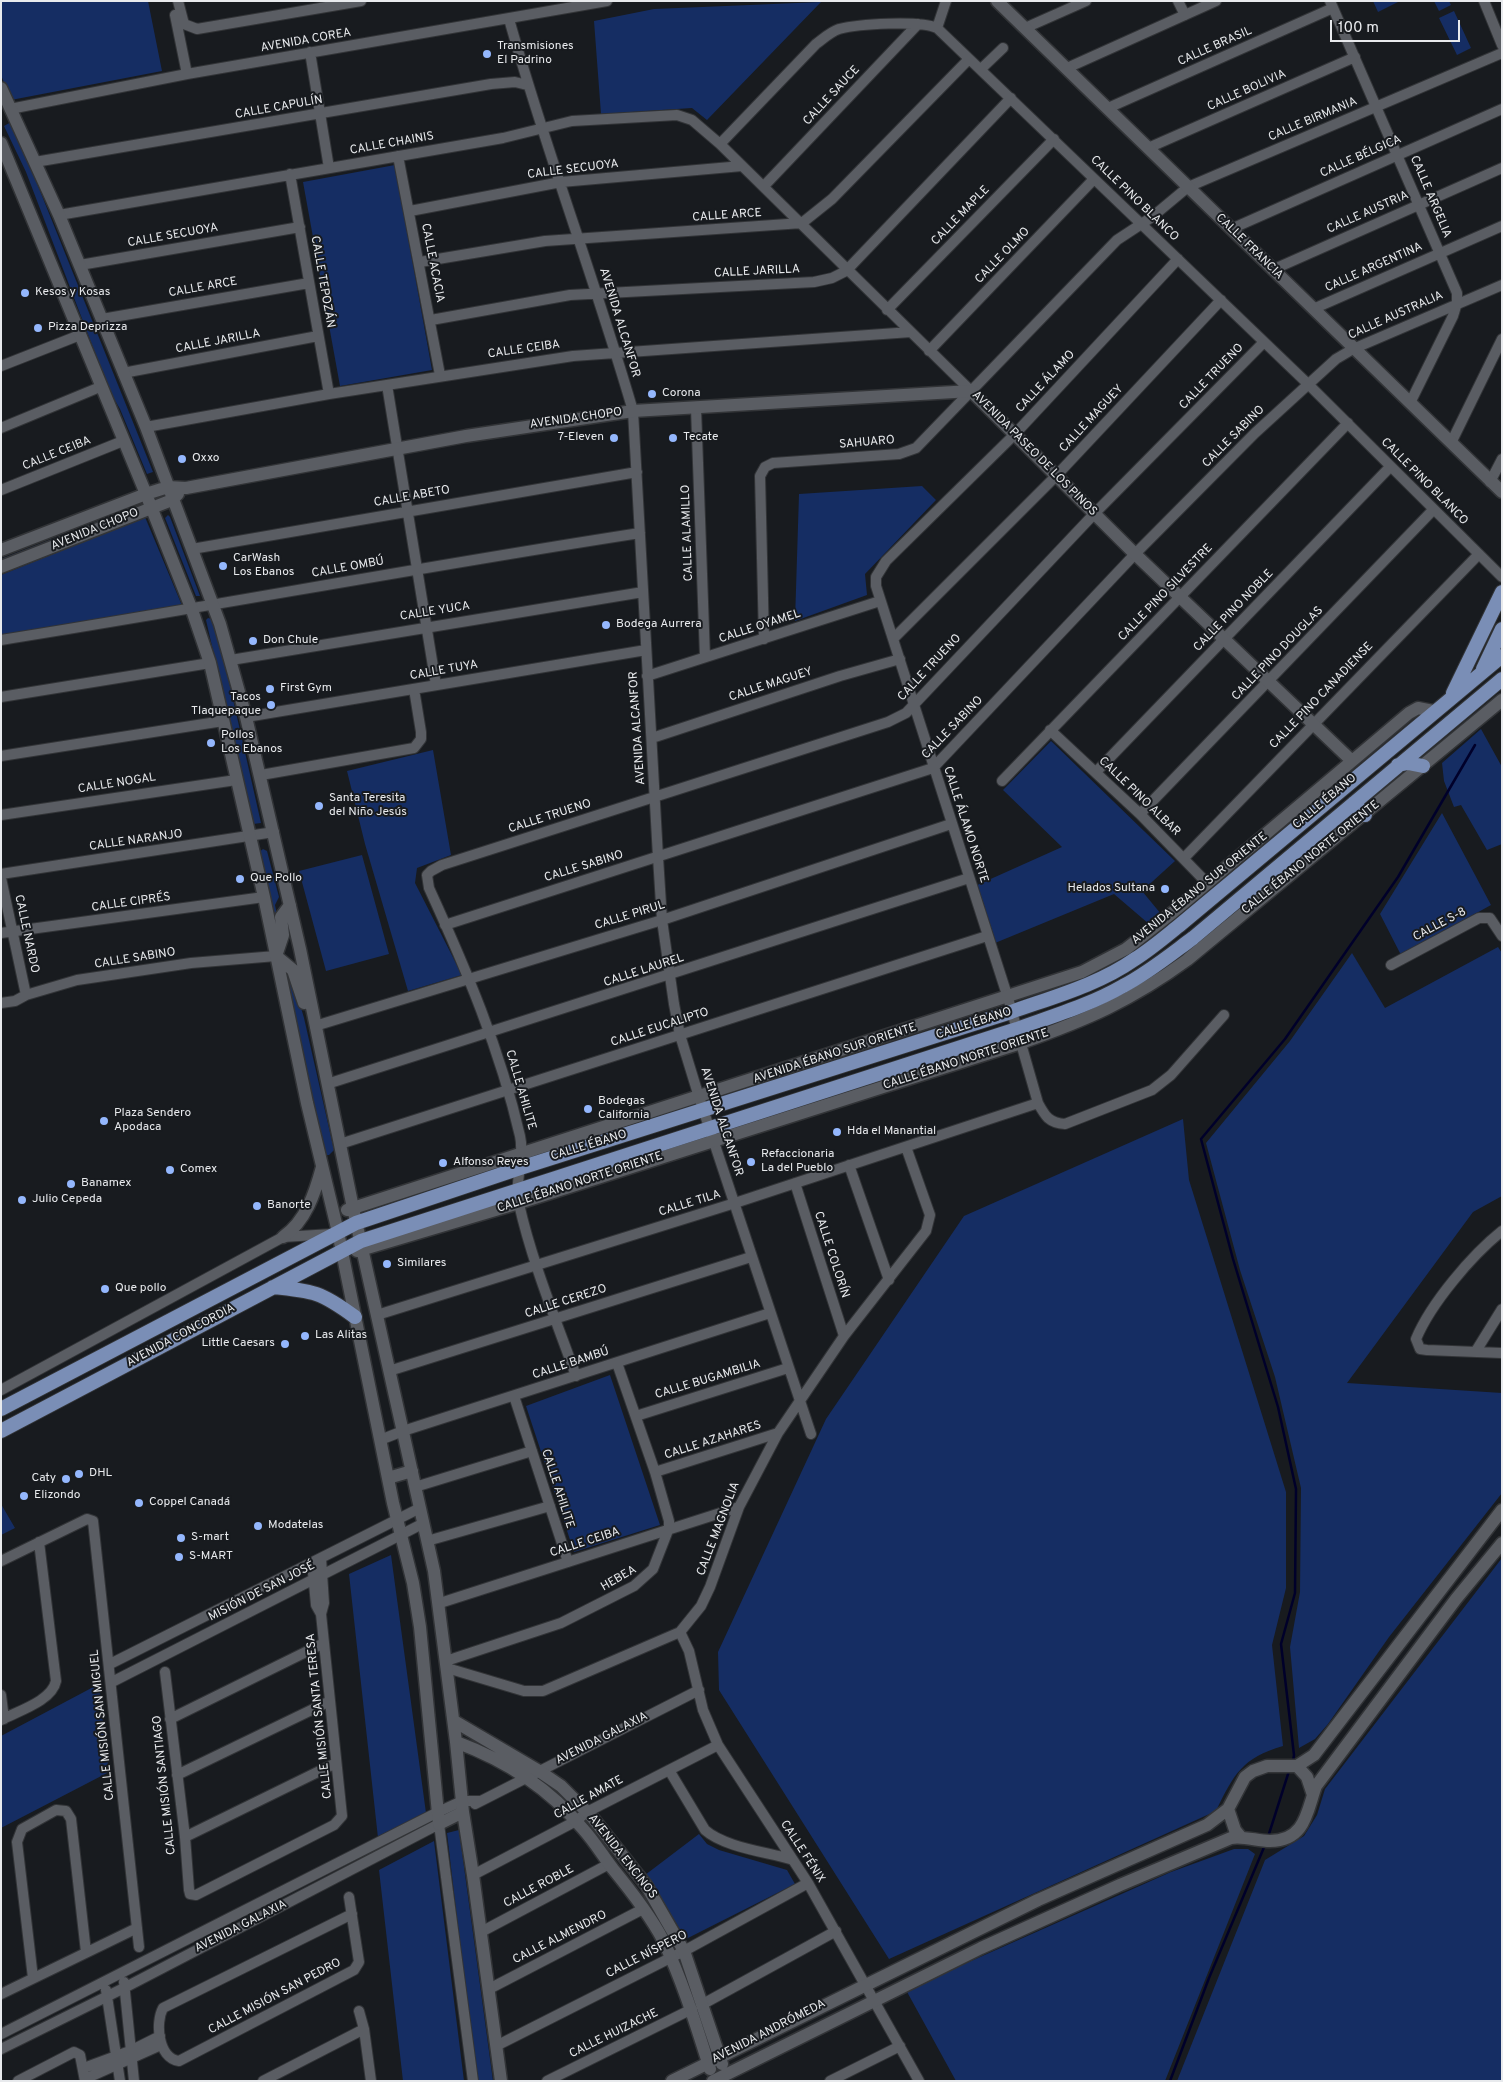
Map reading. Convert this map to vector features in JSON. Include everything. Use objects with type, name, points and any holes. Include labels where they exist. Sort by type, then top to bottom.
[{"type":"main road","points":[[1452,696],[1502,592]]},
{"type":"main road","points":[[1468,706],[1481,672],[1502,629]]},
{"type":"main road","name":"CALLE ÉBANO","points":[[356,1223],[520,1168],[704,1111],[1010,1005],[1073,990],[1106,976],[1135,960],[1181,924],[1278,833],[1502,656]]},
{"type":"main road","name":"CALLE ÉBANO","points":[[362,1245],[712,1134],[1096,1000],[1148,972],[1193,938],[1502,679]]},
{"type":"main road","points":[[1398,765],[1408,763],[1423,766]]},
{"type":"main road","points":[[1354,803],[1364,815]]},
{"type":"main road","name":"AVENIDA CONCORDIA","points":[[1,1409],[356,1223]]},
{"type":"main road","name":"AVENIDA CONCORDIA","points":[[1,1431],[273,1287],[342,1252],[362,1245]]},
{"type":"main road","points":[[273,1287],[314,1292],[327,1297],[355,1317]]},
{"type":"street","points":[[172,1],[187,74]]},
{"type":"street","points":[[178,1],[184,24],[197,29],[361,1]]},
{"type":"street","points":[[720,144],[816,44],[828,35],[838,30],[859,26],[918,24],[938,28],[946,1]]},
{"type":"street","name":"CALLE FRANCIA","points":[[997,1],[1502,492]]},
{"type":"street","points":[[1025,28],[1086,1]]},
{"type":"street","points":[[1178,1],[1185,15]]},
{"type":"street","points":[[1066,68],[1216,1]]},
{"type":"street","name":"AVENIDA COREA","points":[[6,110],[187,74],[603,2]]},
{"type":"street","points":[[1486,2],[1502,45]]},
{"type":"street","name":"CALLE ARGELIA","points":[[1331,5],[1420,203],[1455,287],[1457,303]]},
{"type":"street","name":"CALLE BRASIL","points":[[1108,108],[1331,5]]},
{"type":"street","name":"AVENIDA ALCANFOR","points":[[509,18],[527,85],[616,351],[633,412],[662,920],[680,1035],[751,1257],[811,1434]]},
{"type":"street","name":"CALLE SAUCE","points":[[764,186],[918,24]]},
{"type":"street","name":"CALLE PINO BLANCO","points":[[938,28],[1308,384],[1502,577]]},
{"type":"street","points":[[981,70],[1002,48]]},
{"type":"street","points":[[310,52],[329,168]]},
{"type":"street","name":"CALLE BIRMANIA","points":[[1142,223],[1188,188],[1502,54]]},
{"type":"street","name":"CALLE BOLIVIA","points":[[1148,148],[1355,57]]},
{"type":"street","points":[[802,223],[832,199],[969,59]]},
{"type":"street","name":"CALLE CAPULÍN","points":[[35,162],[498,83],[527,85]]},
{"type":"street","points":[[1,88],[6,110],[35,162],[59,215],[146,427],[231,660],[261,775],[356,1223],[436,1578],[454,1721],[462,1806],[474,1875],[501,2081]]},
{"type":"street","name":"CALLE JARILLA","points":[[430,320],[539,300],[597,294],[814,282],[832,278],[846,271],[1011,98]]},
{"type":"street","name":"CALLE BÉLGICA","points":[[1231,229],[1502,109]]},
{"type":"street","name":"CALLE CHAINIS","points":[[59,215],[503,138],[542,126],[602,118],[677,115],[692,120],[720,144]]},
{"type":"street","name":"CALLE MAPLE","points":[[887,310],[1054,139]]},
{"type":"street","points":[[1,143],[100,387],[146,494],[192,610],[210,663],[264,897],[334,1215],[336,1233],[342,1252],[388,1478],[413,1583],[420,1627],[438,1818],[473,2081]]},
{"type":"street","name":"AVENIDA PASEO DE LOS PINOS","points":[[720,144],[802,223],[846,271],[971,391],[1179,597],[1352,761]]},
{"type":"street","name":"CALLE ACACIA","points":[[398,156],[420,262],[440,376]]},
{"type":"street","name":"CALLE SECUOYA","points":[[410,211],[561,182],[742,166]]},
{"type":"street","name":"CALLE AUSTRIA","points":[[1272,270],[1502,168]]},
{"type":"street","name":"CALLE TEPOZÁN","points":[[290,174],[328,394]]},
{"type":"street","name":"CALLE OLMO","points":[[929,351],[1094,178]]},
{"type":"street","name":"CALLE ARCE","points":[[420,262],[537,242],[802,223]]},
{"type":"street","name":"SAHUARO","points":[[764,639],[760,476],[765,467],[773,463],[899,454],[912,450],[922,444],[1118,240],[1142,223]]},
{"type":"street","name":"CALLE ARGENTINA","points":[[1313,310],[1502,226]]},
{"type":"street","name":"CALLE SECUOYA","points":[[80,265],[300,228]]},
{"type":"street","name":"CALLE ÁLAMO","points":[[886,561],[1014,435],[1178,260]]},
{"type":"street","name":"CALLE ARCE","points":[[102,319],[309,283]]},
{"type":"street","name":"CALLE AUSTRALIA","points":[[1308,384],[1336,359],[1353,349],[1502,284]]},
{"type":"street","name":"CALLE MAGUEY","points":[[894,638],[1056,476],[1221,300]]},
{"type":"street","points":[[1410,403],[1457,303]]},
{"type":"street","name":"CALLE CEIBA","points":[[146,427],[328,394],[616,351],[910,332]]},
{"type":"street","points":[[1,366],[80,335]]},
{"type":"street","name":"CALLE JARILLA","points":[[123,373],[318,336]]},
{"type":"street","points":[[1451,443],[1502,339]]},
{"type":"street","name":"CALLE TRUENO","points":[[427,875],[442,865],[888,722],[906,713],[1094,514],[1264,342]]},
{"type":"street","name":"CALLE SABINO","points":[[445,925],[933,768],[1135,554],[1255,433],[1308,384]]},
{"type":"street","points":[[387,385],[436,684]]},
{"type":"street","points":[[1,428],[100,387]]},
{"type":"street","name":"AVENIDA CHOPO","points":[[1,550],[168,487],[186,488],[396,448],[540,424],[633,412],[971,391]]},
{"type":"street","name":"CALLE ALAMILLO","points":[[696,408],[706,657]]},
{"type":"street","name":"CALLE PINO SILVESTRE","points":[[1002,781],[1348,423]]},
{"type":"street","name":"CALLE CEIBA","points":[[1,490],[123,441]]},
{"type":"street","points":[[1490,482],[1502,459]]},
{"type":"street","name":"CALLE PINO NOBLE","points":[[1096,772],[1390,467]]},
{"type":"street","name":"CALLE ABETO","points":[[192,550],[637,472]]},
{"type":"street","name":"AVENIDA CHOPO","points":[[1,568],[172,500],[186,488]]},
{"type":"street","name":"CALLE PINO DOUGLAS","points":[[1140,814],[1433,510]]},
{"type":"street","name":"CALLE OMBÚ","points":[[1,640],[192,610],[212,604],[417,568],[640,533]]},
{"type":"street","name":"CALLE PINO CANADIENSE","points":[[1184,858],[1479,554]]},
{"type":"street","name":"CALLE ÁLAMO NORTE","points":[[886,561],[876,577],[880,601],[894,638],[933,768],[1010,1005],[1038,1103]]},
{"type":"street","name":"CALLE YUCA","points":[[231,660],[427,626],[643,592]]},
{"type":"street","name":"CALLE OYAMEL","points":[[647,676],[880,601]]},
{"type":"street","name":"CALLE TUYA","points":[[246,717],[646,650]]},
{"type":"street","name":"CALLE MAGUEY","points":[[652,738],[830,679],[900,659]]},
{"type":"street","points":[[1,697],[210,663]]},
{"type":"street","points":[[261,775],[406,750],[418,744],[421,732],[414,689]]},
{"type":"street","name":"CALLE ÉBANO NORTE ORIENTE","points":[[712,1134],[1021,1043],[1096,1016],[1155,983],[1364,815],[1502,700]]},
{"type":"street","name":"AVENIDA ÉBANO SUR ORIENTE","points":[[334,1215],[699,1097],[1010,1005],[1103,963],[1126,949],[1208,884],[1278,833],[1352,761],[1414,709],[1422,708],[1434,711]]},
{"type":"street","points":[[1,756],[224,721]]},
{"type":"street","name":"CALLE PINO ALBAR","points":[[1050,730],[1140,814],[1208,884]]},
{"type":"street","name":"CALLE NOGAL","points":[[1,815],[236,780]]},
{"type":"street","name":"CALLE PIRUL","points":[[314,1020],[470,978],[662,920],[951,824]]},
{"type":"street","name":"CALLE NARANJO","points":[[1,876],[274,832]]},
{"type":"street","name":"CALLE AHILITE","points":[[427,875],[429,888],[470,978],[508,1091],[520,1136],[521,1153],[518,1196],[537,1265],[576,1376]]},
{"type":"street","name":"CALLE NARDO","points":[[1,876],[26,996]]},
{"type":"street","name":"CALLE LAUREL","points":[[327,1084],[670,976],[969,878]]},
{"type":"street","name":"CALLE CIPRÉS","points":[[1,933],[264,897]]},
{"type":"street","points":[[276,956],[283,935],[281,917],[290,905]]},
{"type":"street","name":"CALLE S-8","points":[[1391,965],[1479,918],[1490,918],[1500,932]]},
{"type":"street","name":"CALLE EUCALIPTO","points":[[340,1144],[987,936]]},
{"type":"street","points":[[276,956],[293,970],[304,1002],[314,1020]]},
{"type":"street","name":"CALLE SABINO","points":[[1,1003],[15,1001],[77,980],[191,963],[276,956]]},
{"type":"street","points":[[1038,1103],[1049,1120],[1065,1124],[1139,1096],[1157,1086],[1184,1061],[1224,1015]]},
{"type":"street","name":"CALLE TILA","points":[[377,1314],[735,1203],[1038,1103]]},
{"type":"street","name":"CALLE MAGNOLIA","points":[[447,1665],[524,1691],[543,1691],[680,1632],[700,1606],[710,1587],[739,1507],[778,1433],[800,1404],[844,1336],[923,1237],[930,1222],[930,1215],[906,1147]]},
{"type":"street","points":[[849,1164],[889,1280]]},
{"type":"street","points":[[1,1390],[283,1237],[299,1223],[322,1167]]},
{"type":"street","name":"CALLE COLORÍN","points":[[795,1183],[844,1336]]},
{"type":"street","points":[[1502,1232],[1476,1255],[1451,1284],[1416,1339],[1420,1349],[1502,1353]]},
{"type":"street","points":[[283,1237],[336,1233]]},
{"type":"street","name":"CALLE CEREZO","points":[[389,1371],[751,1257]]},
{"type":"street","points":[[1476,1351],[1502,1310]]},
{"type":"street","name":"CALLE BAMBÚ","points":[[380,1440],[770,1313]]},
{"type":"street","points":[[617,1363],[655,1472],[667,1513],[669,1528]]},
{"type":"street","name":"CALLE BUGAMBILIA","points":[[636,1416],[788,1368]]},
{"type":"street","name":"CALLE AHILITE","points":[[514,1396],[568,1562]]},
{"type":"street","name":"CALLE AZAHARES","points":[[655,1472],[778,1433]]},
{"type":"street","points":[[416,1487],[532,1451]]},
{"type":"street","points":[[388,1478],[412,1471]]},
{"type":"street","points":[[427,1541],[550,1506]]},
{"type":"street","name":"CALLE CEIBA","points":[[440,1603],[739,1507]]},
{"type":"street","name":"MISIÓN DE SAN JOSÉ","points":[[110,1664],[420,1508]]},
{"type":"street","points":[[1502,1510],[1314,1755],[1297,1766],[1279,1765],[1253,1771],[1245,1777],[1228,1809],[1235,1830],[1246,1838],[1272,1841],[1284,1839],[1297,1831],[1306,1820],[1313,1795],[1320,1782],[1433,1630],[1502,1543]]},
{"type":"street","name":"CALLE MISIÓN SAN MIGUEL","points":[[39,1542],[87,1518],[93,1520],[139,1946]]},
{"type":"street","name":"MISIÓN DE SAN JOSÉ","points":[[112,1682],[424,1523]]},
{"type":"street","name":"HEBEA","points":[[447,1665],[562,1623],[634,1586],[653,1569],[669,1528]]},
{"type":"street","points":[[1,1561],[39,1542],[56,1681],[54,1689],[48,1696],[2,1719],[1,1695]]},
{"type":"street","name":"CALLE MISIÓN SANTA TERESA","points":[[190,1894],[196,1895],[334,1825],[342,1816],[321,1614],[316,1605],[318,1577],[316,1560]]},
{"type":"street","points":[[413,1583],[436,1578]]},
{"type":"street","name":"CALLE FÉNIX","points":[[680,1632],[690,1651],[710,1729],[718,1745],[790,1859],[808,1883],[866,1983],[919,2081]]},
{"type":"street","points":[[170,1719],[324,1643]]},
{"type":"street","name":"CALLE MISIÓN SANTIAGO","points":[[165,1672],[190,1894]]},
{"type":"street","name":"AVENIDA GALAXIA","points":[[1,2034],[124,1971],[462,1806],[479,1801],[699,1690]]},
{"type":"street","points":[[177,1775],[330,1701]]},
{"type":"street","name":"AVENIDA ENCINOS","points":[[454,1721],[539,1770],[561,1786],[587,1812],[646,1885],[684,1951],[698,2006],[713,2081]]},
{"type":"street","name":"AVENIDA ENCINOS","points":[[456,1742],[504,1764],[526,1777],[554,1799],[576,1821],[643,1909],[662,1938],[698,2006],[727,2077]]},
{"type":"street","name":"CALLE AMATE","points":[[474,1875],[576,1821],[587,1812],[718,1745]]},
{"type":"street","points":[[185,1837],[336,1763]]},
{"type":"street","points":[[1297,1766],[1307,1777],[1313,1795]]},
{"type":"street","points":[[669,1770],[705,1830],[711,1835],[790,1859]]},
{"type":"street","points":[[33,1978],[18,1836],[27,1825],[61,1809],[68,1814],[86,1952]]},
{"type":"street","name":"AVENIDA ANDRÓMEDA","points":[[672,2081],[866,1983],[1098,1872],[1207,1825],[1228,1809]]},
{"type":"street","name":"AVENIDA GALAXIA","points":[[1,2049],[57,2019],[124,1988],[438,1818]]},
{"type":"street","name":"AVENIDA ANDRÓMEDA","points":[[713,2081],[727,2077],[875,2000],[981,1948],[1120,1885],[1232,1838],[1246,1838]]},
{"type":"street","name":"CALLE ROBLE","points":[[481,1932],[609,1864]]},
{"type":"street","name":"CALLE NÍSPERO","points":[[496,2046],[671,1958],[808,1883]]},
{"type":"street","name":"CALLE MISIÓN SAN PEDRO","points":[[161,2040],[168,2056],[179,2061],[354,1970],[359,1962],[350,1897]]},
{"type":"street","name":"CALLE ALMENDRO","points":[[489,1989],[643,1909]]},
{"type":"street","points":[[18,2081],[74,2052],[80,2055],[84,2076],[161,2040],[163,2008],[352,1914]]},
{"type":"street","points":[[1,1994],[137,1928]]},
{"type":"street","name":"CALLE HUIZACHE","points":[[546,2081],[698,2006],[836,1931]]},
{"type":"street","points":[[124,1971],[130,2055],[134,2081]]},
{"type":"street","points":[[105,1982],[120,2081]]},
{"type":"street","points":[[54,2007],[57,2019]]},
{"type":"street","points":[[359,2011],[364,2029],[371,2081]]},
{"type":"street","points":[[263,2081],[364,2029]]},
{"type":"street","points":[[830,2081],[900,2046]]},
{"type":"shaded area","points":[[1,1],[148,1],[162,71],[11,100],[1,75]]},
{"type":"shaded area","points":[[1373,1],[1400,1],[1378,12]]},
{"type":"shaded area","points":[[1434,1],[1449,1],[1451,5],[1439,11]]},
{"type":"shaded area","points":[[821,2],[707,120],[692,108],[601,114],[594,21],[654,9]]},
{"type":"shaded area","points":[[1454,11],[1471,48],[1457,55],[1439,18]]},
{"type":"shaded area","points":[[11,122],[153,472],[147,474],[120,409],[110,392],[26,172],[4,126]]},
{"type":"shaded area","points":[[395,165],[432,370],[340,386],[303,182]]},
{"type":"shaded area","points":[[922,486],[936,500],[865,574],[867,595],[795,621],[799,494]]},
{"type":"shaded area","points":[[132,508],[134,511],[1,565],[1,559]]},
{"type":"shaded area","points":[[168,515],[200,596],[196,596],[165,518]]},
{"type":"shaded area","points":[[145,517],[183,608],[1,636],[1,575]]},
{"type":"shaded area","points":[[208,618],[212,619],[225,664],[261,823],[253,824],[206,620]]},
{"type":"shaded area","points":[[1481,729],[1502,767],[1502,844],[1487,850],[1461,805],[1454,807],[1444,781],[1442,763]]},
{"type":"shaded area","points":[[1051,741],[1175,861],[1142,891],[1161,914],[1149,924],[1114,894],[995,943],[975,886],[1062,847],[1003,790]]},
{"type":"shaded area","points":[[433,750],[451,855],[417,868],[415,883],[462,975],[408,991],[365,844],[347,771]]},
{"type":"shaded area","points":[[1442,813],[1491,905],[1401,955],[1380,914]]},
{"type":"shaded area","points":[[263,849],[267,851],[279,897],[275,905],[281,934],[278,937],[258,853]]},
{"type":"shaded area","points":[[362,855],[389,954],[326,971],[299,871]]},
{"type":"shaded area","points":[[1498,947],[1502,953],[1502,1196],[1473,1212],[1347,1383],[1502,1393],[1502,1493],[1389,1637],[1328,1724],[1315,1739],[1299,1748],[1290,1647],[1300,1592],[1301,1488],[1275,1377],[1240,1270],[1206,1143],[1290,1041],[1352,953],[1385,1008]]},
{"type":"shaded area","points":[[282,967],[289,967],[304,1018],[334,1150],[329,1155],[326,1155]]},
{"type":"shaded area","points":[[1183,1119],[1189,1180],[1286,1492],[1286,1588],[1272,1645],[1283,1746],[1258,1756],[1241,1769],[1228,1787],[1216,1811],[889,1959],[719,1690],[718,1652],[826,1419],[964,1216]]},
{"type":"shaded area","points":[[610,1375],[660,1525],[574,1552],[526,1406]]},
{"type":"shaded area","points":[[1,1504],[15,1528],[1,1535]]},
{"type":"shaded area","points":[[391,1555],[426,1813],[378,1838],[349,1574]]},
{"type":"shaded area","points":[[1502,1558],[1502,2081],[1177,2081],[1265,1860],[1304,1836],[1317,1815],[1325,1789]]},
{"type":"shaded area","points":[[99,1684],[109,1772],[1,1828],[1,1736]]},
{"type":"shaded area","points":[[459,1830],[493,2081],[476,2081],[447,1833]]},
{"type":"shaded area","points":[[699,1834],[707,1844],[719,1850],[787,1870],[795,1884],[686,1939],[645,1875]]},
{"type":"shaded area","points":[[434,1841],[464,2081],[403,2081],[379,1870]]},
{"type":"shaded area","points":[[1234,1849],[1248,1849],[1255,1854],[1165,2081],[956,2081],[906,1990],[1171,1872]]},
{"type":"waterway","points":[[1293,1761],[1294,1755],[1281,1644],[1295,1593],[1296,1489],[1278,1407],[1233,1259],[1201,1139],[1285,1039],[1398,877],[1475,745]]},
{"type":"waterway","points":[[1268,1837],[1289,1771]]},
{"type":"waterway","points":[[1170,2081],[1209,1978],[1265,1845]]},
{"type":"place","name":"Transmisiones El Padrino","points":[[487,54]]},
{"type":"place","name":"Kesos y Kosas","points":[[25,293]]},
{"type":"place","name":"Pizza Deprizza","points":[[38,328]]},
{"type":"place","name":"Corona","points":[[652,394]]},
{"type":"place","name":"7-Eleven","points":[[614,438]]},
{"type":"place","name":"Tecate","points":[[673,438]]},
{"type":"place","name":"Oxxo","points":[[182,459]]},
{"type":"place","name":"CarWash Los Ebanos","points":[[223,566]]},
{"type":"place","name":"Bodega Aurrera","points":[[606,625]]},
{"type":"place","name":"Don Chule","points":[[253,641]]},
{"type":"place","name":"First Gym","points":[[270,689]]},
{"type":"place","name":"Tacos Tlaquepaque","points":[[271,705]]},
{"type":"place","name":"Pollos Los Ebanos","points":[[211,743]]},
{"type":"place","name":"Santa Teresita del Niño Jesús","points":[[319,806]]},
{"type":"place","name":"Que Pollo","points":[[240,879]]},
{"type":"place","name":"Helados Sultana","points":[[1165,889]]},
{"type":"place","name":"Bodegas California","points":[[588,1109]]},
{"type":"place","name":"Plaza Sendero Apodaca","points":[[104,1121]]},
{"type":"place","name":"Hda el Manantial","points":[[837,1132]]},
{"type":"place","name":"Refaccionaria La del Pueblo","points":[[751,1162]]},
{"type":"place","name":"Alfonso Reyes","points":[[443,1163]]},
{"type":"place","name":"Comex","points":[[170,1170]]},
{"type":"place","name":"Banamex","points":[[71,1184]]},
{"type":"place","name":"Julio Cepeda","points":[[22,1200]]},
{"type":"place","name":"Banorte","points":[[257,1206]]},
{"type":"place","name":"Similares","points":[[387,1264]]},
{"type":"place","name":"Que pollo","points":[[105,1289]]},
{"type":"place","name":"Las Alitas","points":[[305,1336]]},
{"type":"place","name":"Little Caesars","points":[[285,1344]]},
{"type":"place","name":"DHL","points":[[79,1474]]},
{"type":"place","name":"Caty","points":[[66,1479]]},
{"type":"place","name":"Elizondo","points":[[24,1496]]},
{"type":"place","name":"Coppel Canadá","points":[[139,1503]]},
{"type":"place","name":"Modatelas","points":[[258,1526]]},
{"type":"place","name":"S-mart","points":[[181,1538]]},
{"type":"place","name":"S-MART","points":[[179,1557]]}]
